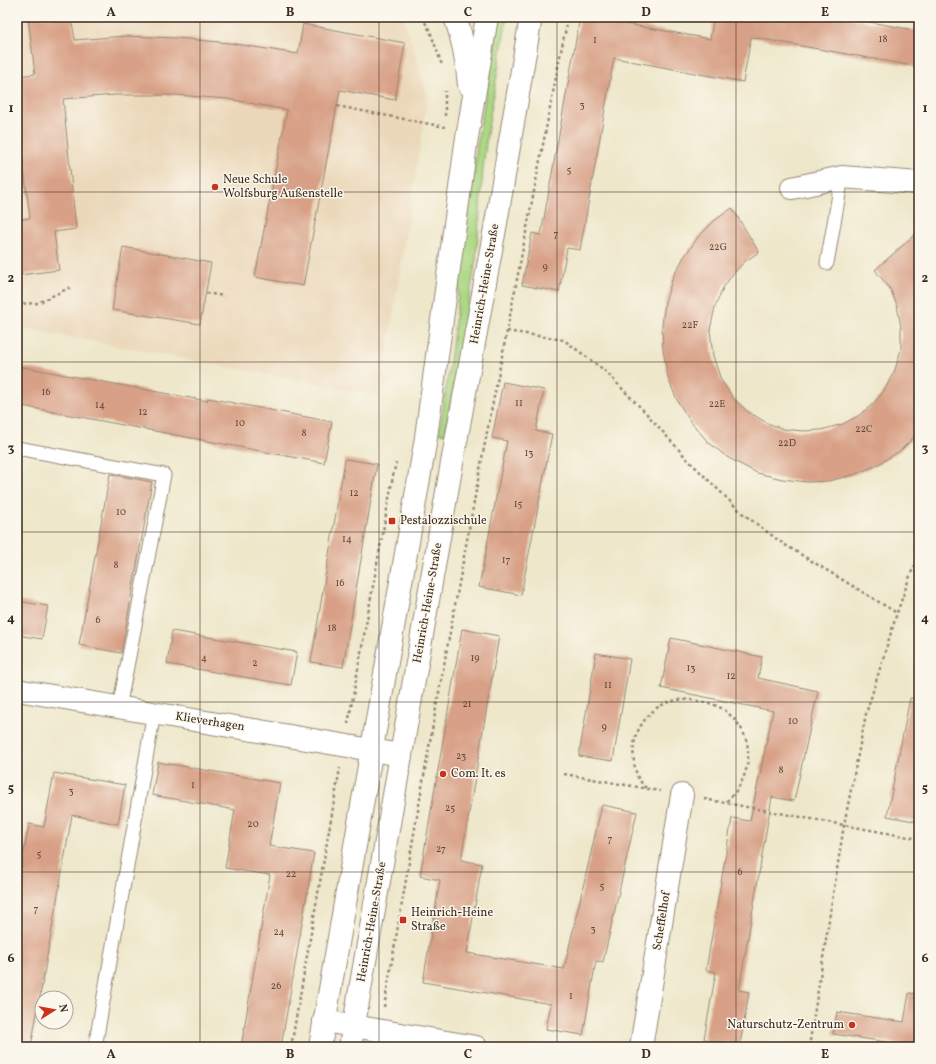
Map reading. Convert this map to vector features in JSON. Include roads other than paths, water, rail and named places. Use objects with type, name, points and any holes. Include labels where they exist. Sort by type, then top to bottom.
[{"type":"street","points":[[455,17],[462,38],[472,104]]},
{"type":"street","points":[[320,1047],[425,444],[472,104],[487,17]]},
{"type":"street","name":"Heinrich-Heine-Straße","points":[[350,1047],[531,17]]},
{"type":"street","points":[[792,188],[842,177],[919,183]]},
{"type":"street","name":"Klieverhagen","points":[[17,692],[154,713],[401,755]]},
{"type":"street","name":"Scheffelhof","points":[[642,1047],[682,795]]},
{"type":"street","points":[[324,1021],[476,1047]]},
{"type":"lane","points":[[827,263],[842,177]]},
{"type":"lane","points":[[17,448],[164,475],[119,708]]},
{"type":"lane","points":[[95,1047],[154,713]]},
{"type":"place","name":"Neue Schule Wolfsburg Außenstelle","points":[[215,187]]},
{"type":"place","name":"Pestalozzischule","points":[[392,521]]},
{"type":"place","name":"Com. It. es","points":[[443,774]]},
{"type":"place","name":"Heinrich-Heine Straße","points":[[403,920]]},
{"type":"place","name":"Naturschutz-Zentrum","points":[[852,1025]]}]
